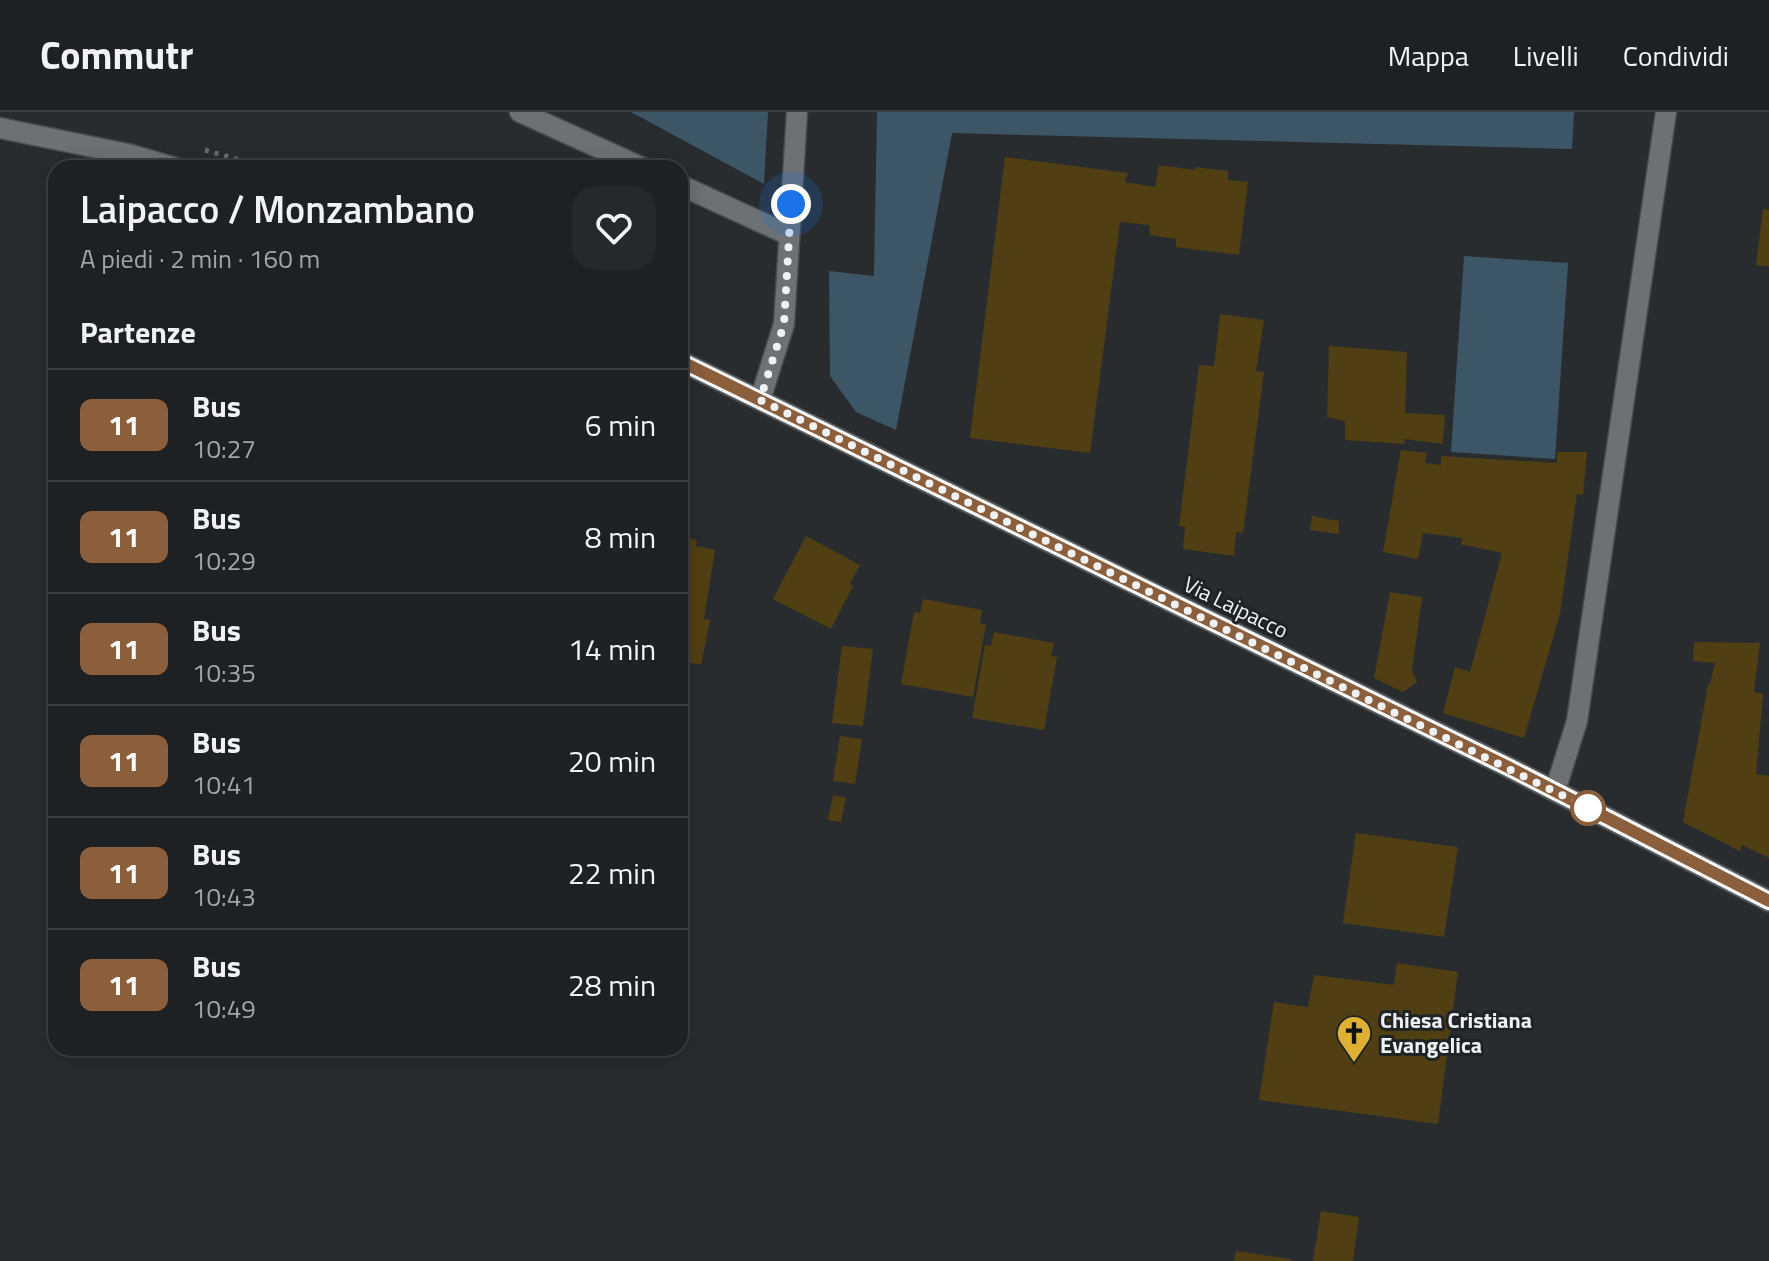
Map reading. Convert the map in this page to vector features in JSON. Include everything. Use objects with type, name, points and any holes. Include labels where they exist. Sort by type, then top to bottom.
[{"type":"street","points":[[520,112],[625,160]]},
{"type":"street","points":[[760,400],[784,324],[797,112]]},
{"type":"street","points":[[1555,791],[1577,721],[1666,112]]},
{"type":"street","points":[[0,128],[149,160]]},
{"type":"street","points":[[688,189],[789,235]]},
{"type":"street","name":"Via Laipacco","points":[[688,365],[1555,791],[1769,901]]},
{"type":"shaded area","points":[[631,112],[768,112],[764,184]]},
{"type":"shaded area","points":[[877,112],[1574,112],[1572,149],[952,133],[896,430],[856,412],[830,376],[829,271],[874,276]]},
{"type":"shaded area","points":[[1464,256],[1568,263],[1555,459],[1451,452]]},
{"type":"building","points":[[1005,157],[1128,173],[1125,182],[1155,187],[1159,165],[1228,171],[1228,180],[1248,182],[1239,255],[1176,247],[1176,239],[1150,235],[1149,225],[1120,222],[1090,453],[970,438]]},
{"type":"building","points":[[1763,209],[1769,210],[1769,267],[1756,265]]},
{"type":"building","points":[[1220,314],[1264,320],[1256,371],[1264,372],[1243,533],[1236,532],[1234,556],[1183,549],[1185,527],[1179,526],[1199,365],[1214,366]]},
{"type":"building","points":[[1329,346],[1407,352],[1405,413],[1445,415],[1443,444],[1404,439],[1405,444],[1345,440],[1345,421],[1327,417]]},
{"type":"building","points":[[1401,450],[1427,453],[1425,463],[1441,465],[1441,456],[1557,463],[1557,452],[1587,452],[1583,495],[1577,494],[1560,614],[1524,738],[1443,713],[1455,667],[1470,672],[1502,553],[1461,544],[1463,538],[1423,533],[1418,559],[1383,552]]},
{"type":"building","points":[[1312,516],[1339,521],[1339,534],[1310,530]]},
{"type":"building","points":[[806,536],[860,565],[831,629],[773,599]]},
{"type":"building","points":[[688,538],[697,540],[696,546],[715,550],[704,619],[710,620],[701,665],[688,663]]},
{"type":"building","points":[[1390,592],[1422,597],[1412,670],[1417,682],[1403,692],[1374,678]]},
{"type":"building","points":[[923,599],[982,610],[980,623],[986,624],[973,697],[901,684],[914,612],[920,613]]},
{"type":"building","points":[[994,632],[1054,643],[1051,656],[1057,657],[1044,730],[972,718],[985,645],[991,646]]},
{"type":"building","points":[[1694,642],[1760,643],[1754,692],[1763,694],[1756,774],[1769,776],[1769,858],[1742,845],[1740,851],[1683,822],[1708,685],[1715,663],[1693,661]]},
{"type":"building","points":[[842,646],[873,649],[863,726],[832,723]]},
{"type":"building","points":[[840,736],[862,739],[855,784],[833,781]]},
{"type":"building","points":[[833,795],[846,798],[841,822],[828,820]]},
{"type":"building","points":[[1356,833],[1458,847],[1444,937],[1343,923]]},
{"type":"building","name":"Chiesa Cristiana Evangelica","points":[[1397,963],[1458,972],[1438,1124],[1259,1100],[1274,1002],[1308,1007],[1314,975],[1394,985]]},
{"type":"building","points":[[1321,1211],[1359,1217],[1353,1261],[1313,1261]]},
{"type":"building","points":[[1236,1251],[1291,1259],[1234,1261]]},
{"type":"bus line","name":"11","points":[[688,365],[1508,767],[1769,901]]},
{"type":"place","name":"Chiesa Cristiana Evangelica","points":[[1354,1064]]},
{"type":"route","points":[[791,204],[784,324],[760,400],[1588,808]]}]
